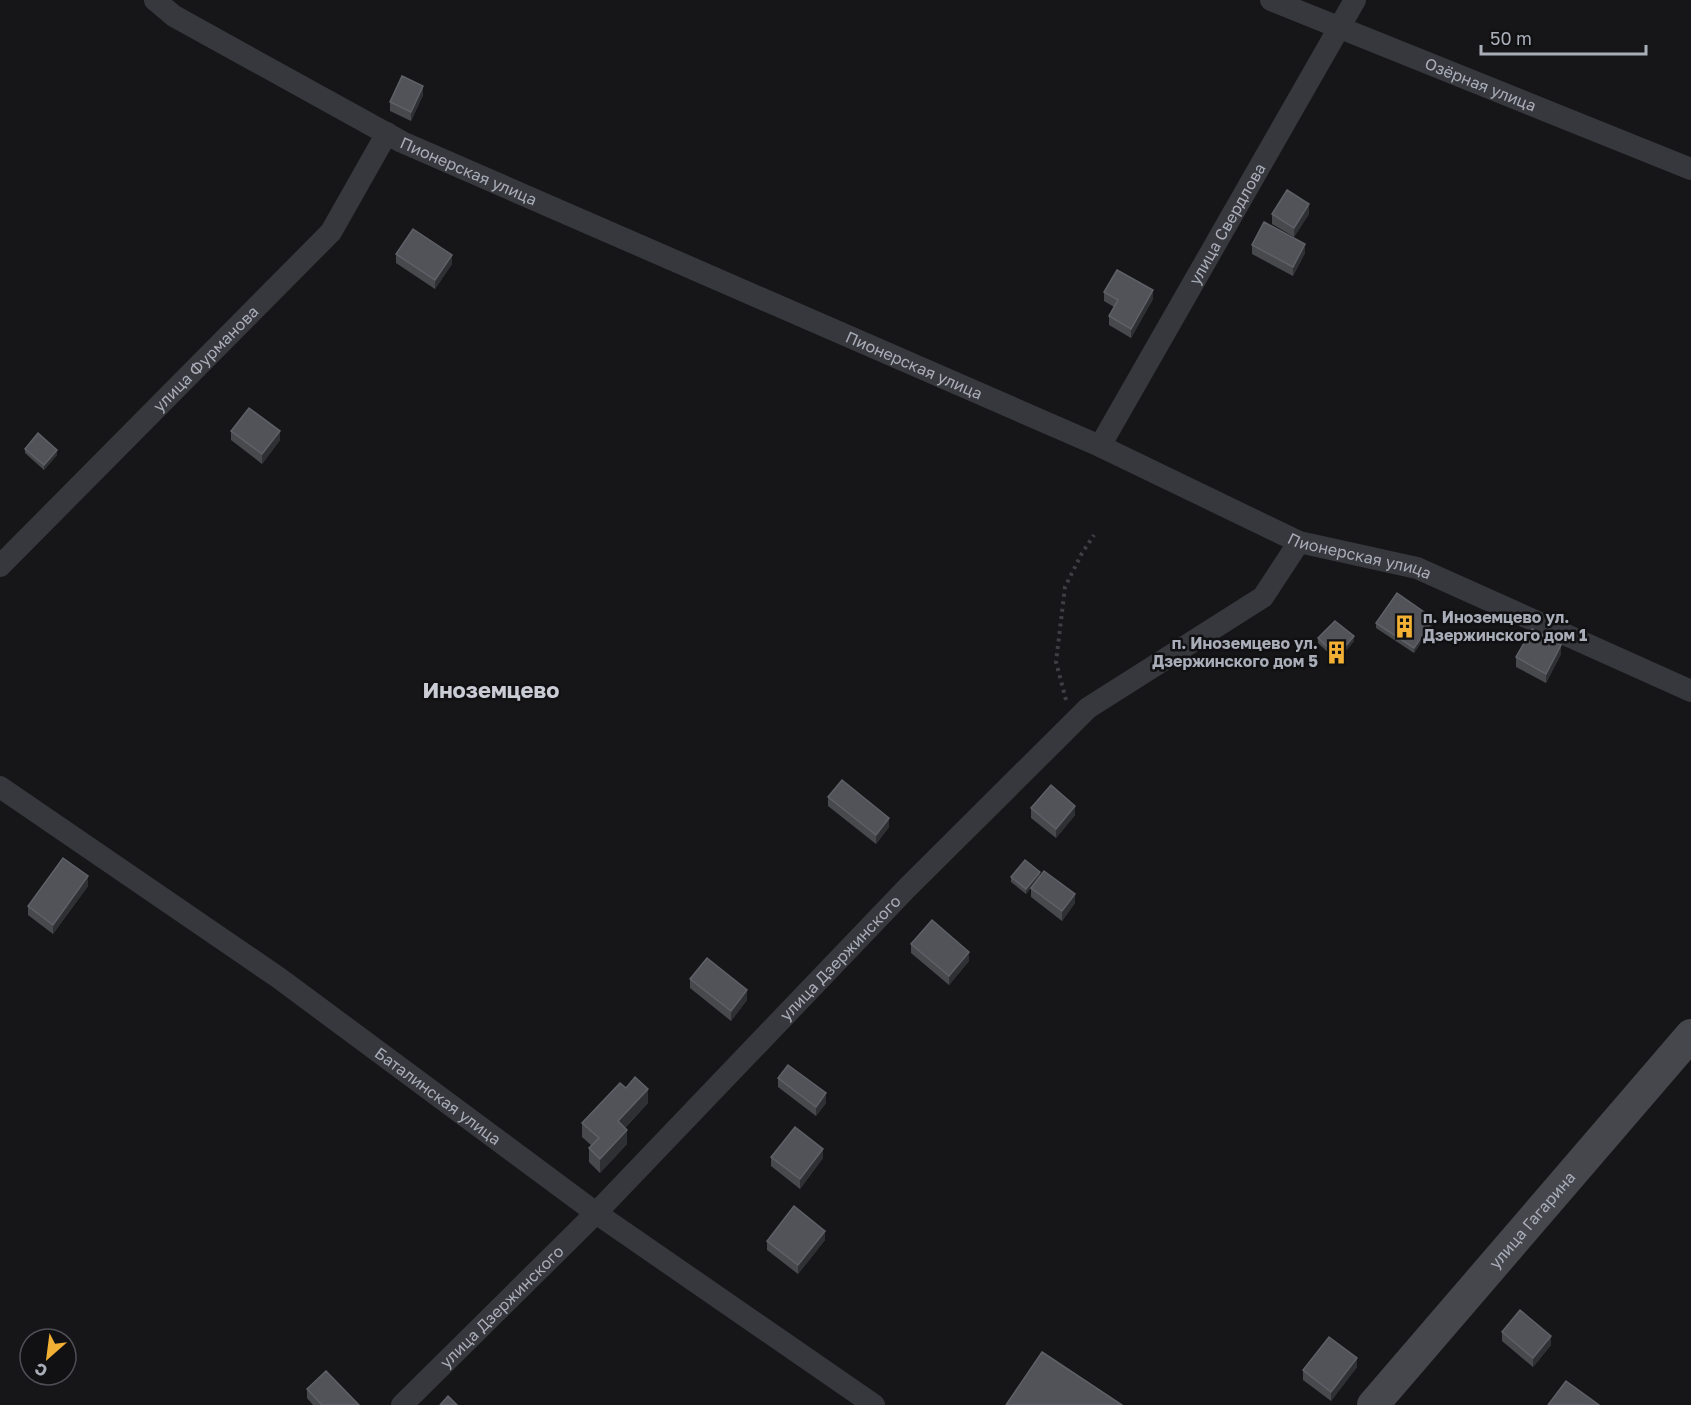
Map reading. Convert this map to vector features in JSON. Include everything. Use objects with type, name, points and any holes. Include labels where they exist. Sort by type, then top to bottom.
[{"type":"main road","name":"улица Гагарина","points":[[1373,1405],[1691,1035]]},
{"type":"street","name":"Пионерская улица","points":[[155,0],[174,16],[387,133],[1100,446],[1299,542],[1417,568],[1691,691]]},
{"type":"street","name":"Озёрная улица","points":[[1271,0],[1338,29],[1691,169]]},
{"type":"street","name":"улица Свердлова","points":[[1100,446],[1355,0]]},
{"type":"street","name":"улица Фурманова","points":[[0,566],[331,232],[387,133]]},
{"type":"street","name":"улица Дзержинского","points":[[402,1405],[596,1213],[907,888],[1088,708],[1263,597],[1299,542]]},
{"type":"street","name":"Баталинская улица","points":[[0,787],[279,978],[596,1213],[874,1405]]},
{"type":"path","points":[[1072,724],[1056,662],[1059,629],[1065,587],[1094,535]]},
{"type":"building","points":[[402,76],[423,86],[411,112],[390,102]]},
{"type":"building","points":[[1287,190],[1309,204],[1294,228],[1272,214]]},
{"type":"building","points":[[1264,222],[1305,244],[1293,267],[1252,245]]},
{"type":"building","points":[[413,229],[452,255],[435,280],[396,254]]},
{"type":"building","points":[[1117,270],[1153,290],[1131,329],[1109,316],[1118,300],[1104,292]]},
{"type":"building","points":[[249,408],[280,431],[262,454],[231,431]]},
{"type":"building","points":[[38,433],[57,450],[44,465],[25,449]]},
{"type":"building","name":"п. Иноземцево ул. Дзержинского дом 1","points":[[1397,593],[1434,619],[1414,648],[1376,623]]},
{"type":"building","name":"п. Иноземцево ул. Дзержинского дом 5","points":[[1335,621],[1354,636],[1337,656],[1318,638]]},
{"type":"building","points":[[1532,629],[1561,645],[1546,674],[1516,657]]},
{"type":"building","points":[[842,780],[889,818],[876,835],[828,797]]},
{"type":"building","points":[[1051,785],[1075,806],[1056,829],[1031,808]]},
{"type":"building","points":[[63,858],[88,876],[53,925],[28,906]]},
{"type":"building","points":[[1025,860],[1040,872],[1026,889],[1011,877]]},
{"type":"building","points":[[1044,871],[1075,894],[1062,911],[1031,888]]},
{"type":"building","points":[[932,920],[969,952],[949,976],[911,944]]},
{"type":"building","points":[[707,958],[747,990],[731,1011],[690,979]]},
{"type":"building","points":[[788,1065],[826,1093],[816,1107],[778,1078]]},
{"type":"building","points":[[635,1077],[648,1089],[618,1121],[627,1130],[600,1159],[589,1148],[599,1138],[582,1123],[620,1083],[626,1088]]},
{"type":"building","points":[[795,1127],[823,1149],[800,1179],[771,1157]]},
{"type":"building","points":[[794,1206],[825,1231],[798,1265],[767,1241]]},
{"type":"building","points":[[1520,1310],[1551,1336],[1533,1358],[1502,1332]]},
{"type":"building","points":[[1329,1337],[1357,1358],[1331,1392],[1303,1370]]},
{"type":"building","points":[[1042,1352],[1122,1405],[1006,1405]]},
{"type":"building","points":[[326,1371],[359,1405],[322,1405],[307,1389]]},
{"type":"building","points":[[1566,1381],[1599,1405],[1548,1405]]},
{"type":"building","points":[[448,1396],[457,1405],[440,1405]]},
{"type":"place","name":"п. Иноземцево ул. Дзержинского дом 1","points":[[1405,626]]},
{"type":"place","name":"п. Иноземцево ул. Дзержинского дом 5","points":[[1336,652]]},
{"type":"district","name":"Иноземцево","points":[[491,689]]}]
